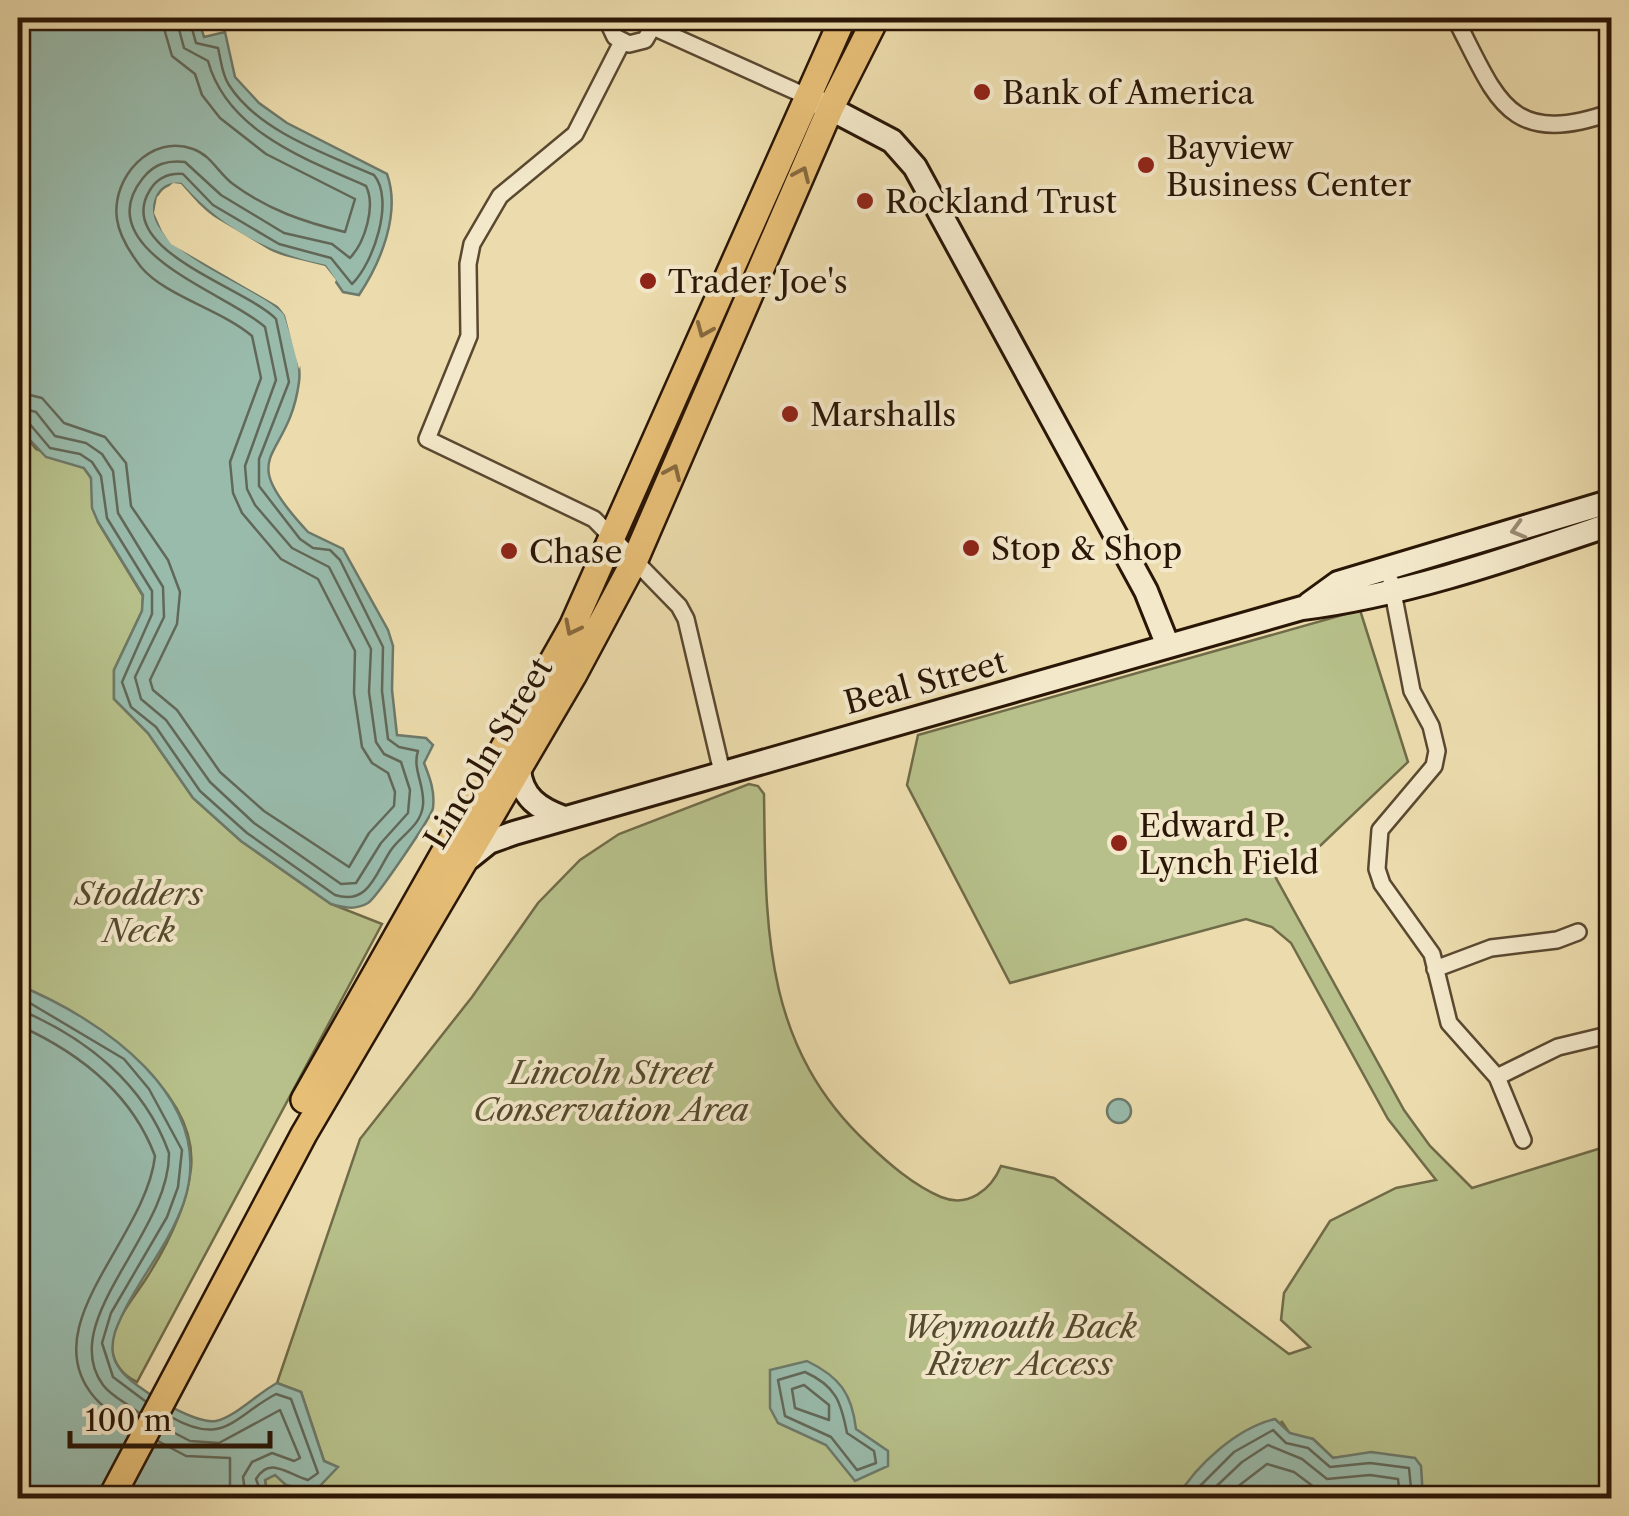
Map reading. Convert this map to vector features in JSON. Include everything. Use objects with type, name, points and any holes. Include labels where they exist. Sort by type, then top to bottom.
[{"type":"main road","name":"Lincoln Street","points":[[110,1498],[162,1383],[322,1067],[572,627],[843,18]]},
{"type":"main road","name":"Lincoln Street","points":[[94,1498],[519,769],[634,562],[831,107],[876,18]]},
{"type":"street","points":[[606,18],[610,32],[622,42],[645,40],[656,23],[831,107],[892,141],[915,167],[1138,576],[1168,646]]},
{"type":"street","points":[[1454,18],[1494,90],[1515,114],[1545,126],[1612,112]]},
{"type":"street","points":[[622,42],[575,134],[500,196],[475,237],[468,264],[469,336],[426,439],[594,519],[679,606],[686,619],[722,772]]},
{"type":"street","name":"Beal Street","points":[[459,866],[489,842],[564,818],[1302,608],[1612,501]]},
{"type":"street","name":"Beal Street","points":[[1390,579],[1612,524]]},
{"type":"street","points":[[1390,579],[1412,691],[1431,726],[1438,751],[1434,766],[1380,830],[1376,869],[1382,884],[1424,938],[1448,1023],[1497,1077],[1523,1140]]},
{"type":"street","points":[[519,769],[531,800],[564,818]]},
{"type":"street","points":[[1435,969],[1491,948],[1557,940],[1578,932]]},
{"type":"street","points":[[1497,1077],[1558,1046],[1612,1034]]},
{"type":"green space","name":"Stodders Neck","points":[[18,427],[36,449],[84,468],[91,478],[98,522],[143,596],[142,611],[114,670],[114,699],[148,733],[193,798],[241,841],[331,904],[382,924],[137,1382],[116,1364],[113,1337],[181,1209],[191,1168],[188,1138],[176,1108],[132,1055],[73,1013],[18,985]]},
{"type":"green space","points":[[1360,610],[1408,762],[1321,845],[1276,878],[1404,1110],[1430,1146],[1472,1188],[1611,1145],[1611,1498],[1423,1498],[1386,1460],[1365,1455],[1333,1458],[1313,1439],[1290,1434],[1282,1422],[1197,1471],[1177,1498],[279,1498],[266,1487],[265,1480],[275,1475],[314,1492],[337,1467],[324,1461],[301,1392],[277,1383],[360,1139],[472,997],[538,903],[580,860],[619,834],[749,784],[758,786],[764,794],[770,936],[789,1024],[807,1065],[833,1105],[867,1143],[911,1180],[951,1200],[977,1195],[991,1183],[1001,1166],[1054,1178],[1289,1354],[1310,1347],[1281,1320],[1284,1293],[1330,1221],[1396,1188],[1436,1180],[1388,1119],[1291,943],[1272,927],[1246,919],[1010,983],[907,785],[918,735]]},
{"type":"water","points":[[18,18],[198,18],[204,37],[225,32],[235,77],[259,103],[287,123],[387,174],[391,189],[390,221],[375,268],[359,295],[343,292],[325,266],[264,247],[228,226],[181,184],[169,185],[160,192],[155,217],[182,249],[285,314],[300,374],[293,409],[271,457],[268,470],[273,485],[308,532],[343,549],[393,646],[397,735],[426,738],[433,745],[424,763],[433,790],[433,808],[392,872],[363,905],[350,908],[331,904],[241,841],[193,798],[148,733],[114,699],[114,670],[142,611],[143,595],[98,522],[92,508],[91,478],[84,468],[46,457],[18,427]]},
{"type":"water","points":[[18,985],[83,1018],[116,1041],[145,1067],[168,1096],[184,1129],[190,1164],[184,1202],[115,1332],[113,1351],[117,1365],[150,1394],[206,1421],[231,1415],[277,1383],[301,1392],[324,1461],[338,1467],[314,1492],[286,1485],[275,1475],[265,1480],[266,1487],[279,1498],[18,1498]]},
{"type":"water","points":[[1119,1099],[1131,1111],[1119,1123],[1107,1111]]},
{"type":"water","points":[[807,1361],[836,1380],[847,1396],[856,1429],[888,1451],[888,1466],[855,1481],[826,1445],[778,1423],[770,1408],[770,1370]]},
{"type":"water","points":[[1275,1419],[1290,1433],[1313,1439],[1333,1458],[1371,1452],[1415,1458],[1421,1466],[1423,1498],[1177,1498],[1195,1473],[1232,1439]]},
{"type":"pier","points":[[173,183],[181,184],[206,212],[276,254],[325,266],[336,280],[333,287],[322,270],[274,258],[203,216],[178,189],[168,191],[161,199],[159,213],[175,240],[289,311],[303,360],[299,369],[285,315],[278,306],[171,244],[162,231],[154,213],[157,197]]},
{"type":"place","name":"Bank of America","points":[[982,92]]},
{"type":"place","name":"Bayview Business Center","points":[[1146,165]]},
{"type":"place","name":"Rockland Trust","points":[[865,201]]},
{"type":"place","name":"Trader Joe's","points":[[648,281]]},
{"type":"place","name":"Marshalls","points":[[790,414]]},
{"type":"place","name":"Stop & Shop","points":[[971,548]]},
{"type":"place","name":"Chase","points":[[509,551]]},
{"type":"place","name":"Edward P. Lynch Field","points":[[1119,843]]},
{"type":"park label","name":"Lincoln Street Conservation Area","points":[[611,1090]]},
{"type":"park label","name":"Weymouth Back River Access","points":[[1020,1344]]}]
